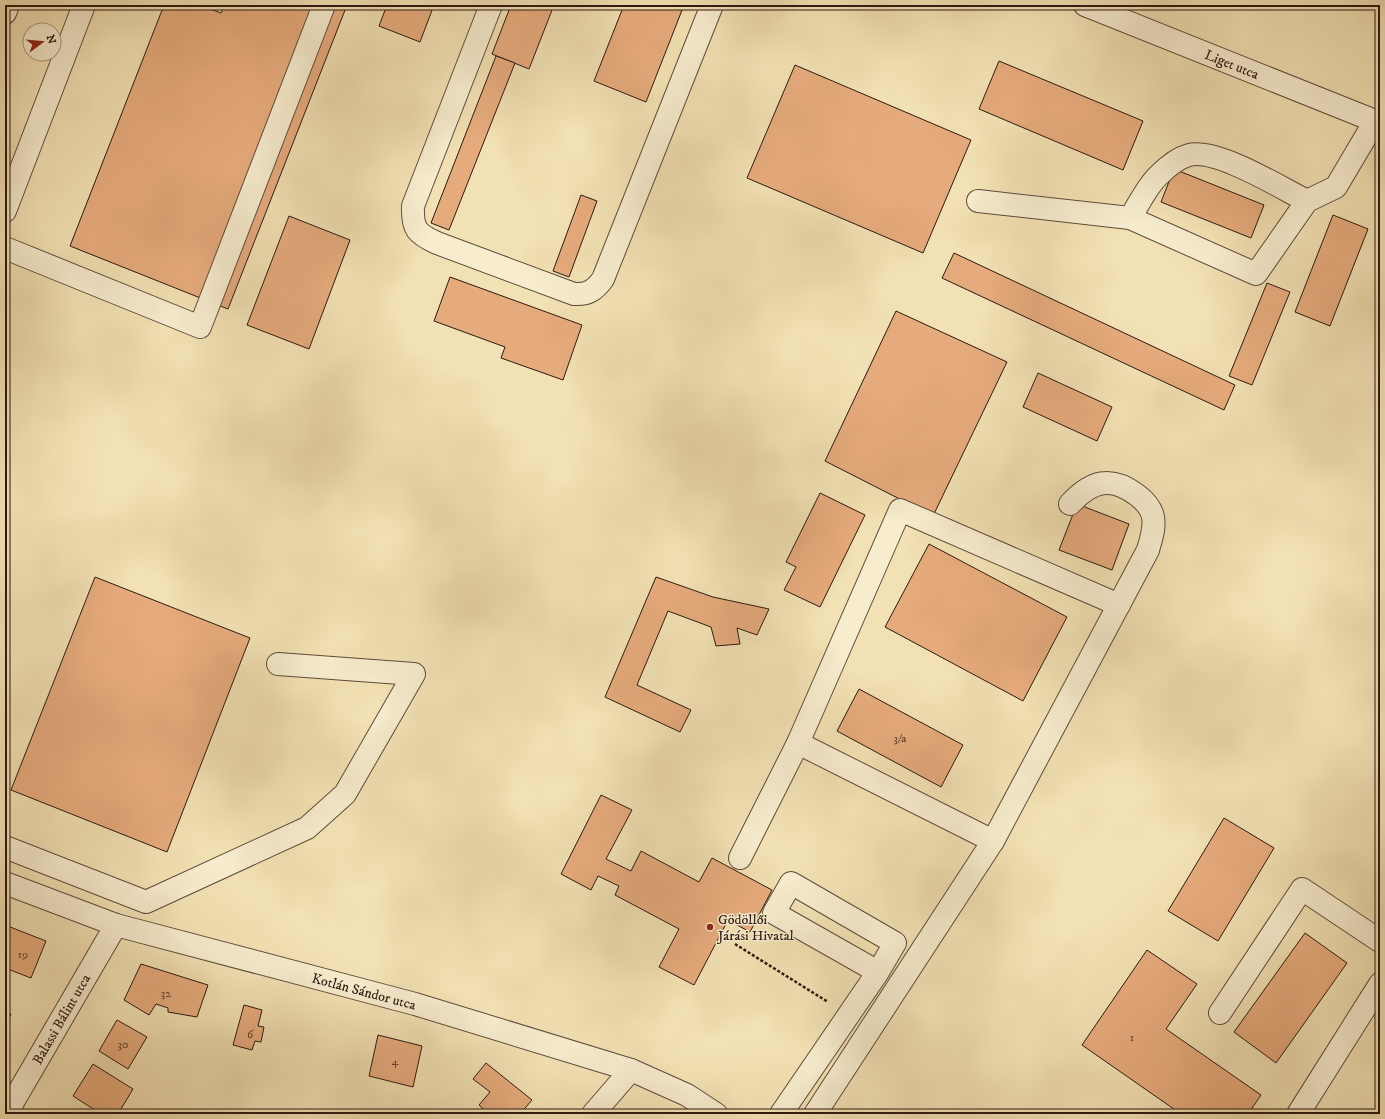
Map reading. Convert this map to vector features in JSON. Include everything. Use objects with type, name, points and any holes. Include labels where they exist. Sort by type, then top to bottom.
[{"type":"street","points":[[5,13],[8,5]]},
{"type":"street","points":[[5,211],[84,5]]},
{"type":"street","points":[[5,248],[200,326],[324,5]]},
{"type":"street","points":[[491,5],[413,206],[413,219],[416,229],[423,236],[437,243],[574,294],[581,295],[590,292],[603,279],[712,5]]},
{"type":"street","name":"Liget utca","points":[[1084,5],[1108,9],[1377,122]]},
{"type":"street","points":[[978,201],[1130,218],[1256,274],[1307,201],[1336,187],[1377,122]]},
{"type":"street","points":[[1130,218],[1158,176],[1174,162],[1190,155],[1204,154],[1228,161],[1307,201]]},
{"type":"street","points":[[815,1114],[993,841],[1148,550],[1154,530],[1152,516],[1146,503],[1124,487],[1118,484],[1106,482],[1092,486],[1082,492],[1070,504]]},
{"type":"street","points":[[740,858],[798,743],[900,510],[1119,605]]},
{"type":"street","points":[[5,847],[146,902],[306,828],[345,794],[414,674],[278,664]]},
{"type":"street","points":[[798,743],[993,841]]},
{"type":"street","name":"Kotlán Sándor utca","points":[[5,883],[116,925],[415,1004],[631,1070],[687,1095],[716,1114]]},
{"type":"street","points":[[781,1114],[878,972],[895,943],[791,883],[774,913],[878,972]]},
{"type":"street","points":[[1220,1013],[1302,888],[1380,941]]},
{"type":"street","name":"Balassi Bálint utca","points":[[6,1114],[116,925]]},
{"type":"street","points":[[1298,1114],[1380,984]]},
{"type":"street","points":[[593,1114],[631,1070]]},
{"type":"path","points":[[735,944],[849,1015]]},
{"type":"building","points":[[164,5],[200,5],[221,13],[225,5],[347,5],[228,309],[70,246]]},
{"type":"building","points":[[387,5],[434,5],[420,42],[379,26]]},
{"type":"building","points":[[511,5],[554,5],[529,69],[492,54]]},
{"type":"building","points":[[624,5],[684,5],[646,102],[594,81]]},
{"type":"building","points":[[496,56],[515,63],[449,230],[431,223]]},
{"type":"building","points":[[999,61],[1143,121],[1123,170],[979,109]]},
{"type":"building","points":[[795,65],[971,140],[923,253],[747,178]]},
{"type":"building","points":[[1174,169],[1264,205],[1251,238],[1161,202]]},
{"type":"building","points":[[581,195],[597,201],[569,277],[553,271]]},
{"type":"building","points":[[1333,215],[1368,229],[1330,326],[1295,312]]},
{"type":"building","points":[[289,216],[350,240],[309,349],[247,325]]},
{"type":"building","points":[[954,253],[1235,385],[1224,410],[942,278]]},
{"type":"building","points":[[450,277],[582,325],[563,380],[501,358],[505,347],[434,321]]},
{"type":"building","points":[[1267,283],[1290,292],[1252,385],[1229,376]]},
{"type":"building","points":[[896,311],[1007,362],[933,516],[825,461]]},
{"type":"building","points":[[1038,373],[1112,407],[1097,441],[1023,407]]},
{"type":"building","points":[[820,493],[865,515],[820,607],[784,590],[796,567],[786,562]]},
{"type":"building","points":[[1077,504],[1129,524],[1112,570],[1059,550]]},
{"type":"building","points":[[929,544],[1067,617],[1023,701],[885,627]]},
{"type":"building","points":[[95,577],[250,638],[167,852],[11,790]]},
{"type":"building","points":[[656,577],[713,597],[769,609],[757,635],[737,628],[740,644],[716,646],[711,627],[668,611],[637,685],[691,710],[680,732],[605,697]]},
{"type":"building","points":[[859,689],[963,745],[941,787],[837,731]]},
{"type":"building","points":[[601,795],[632,810],[606,859],[631,871],[641,851],[699,882],[712,858],[772,890],[750,932],[728,920],[694,985],[659,967],[679,929],[615,895],[619,886],[598,876],[591,890],[561,874]]},
{"type":"building","points":[[1224,818],[1274,848],[1218,941],[1168,911]]},
{"type":"building","points":[[5,925],[46,941],[31,978],[5,968]]},
{"type":"building","points":[[1305,933],[1347,963],[1276,1063],[1234,1032]]},
{"type":"building","points":[[1147,950],[1197,984],[1166,1029],[1261,1095],[1248,1114],[1181,1114],[1082,1045]]},
{"type":"building","points":[[141,964],[208,985],[197,1017],[168,1012],[168,1008],[156,1004],[149,1015],[124,1000]]},
{"type":"building","points":[[244,1005],[262,1010],[258,1026],[264,1027],[261,1042],[255,1041],[252,1050],[233,1045]]},
{"type":"building","points":[[5,1012],[11,1014],[6,1026],[9,1027],[5,1038]]},
{"type":"building","points":[[117,1020],[147,1037],[128,1069],[99,1051]]},
{"type":"building","points":[[378,1035],[422,1046],[413,1087],[369,1076]]},
{"type":"building","points":[[486,1063],[532,1100],[520,1114],[489,1114],[479,1105],[490,1092],[473,1079]]},
{"type":"building","points":[[93,1064],[133,1089],[118,1114],[101,1114],[73,1096]]},
{"type":"place","name":"Gödöllői Járási Hivatal","points":[[710,927]]}]
